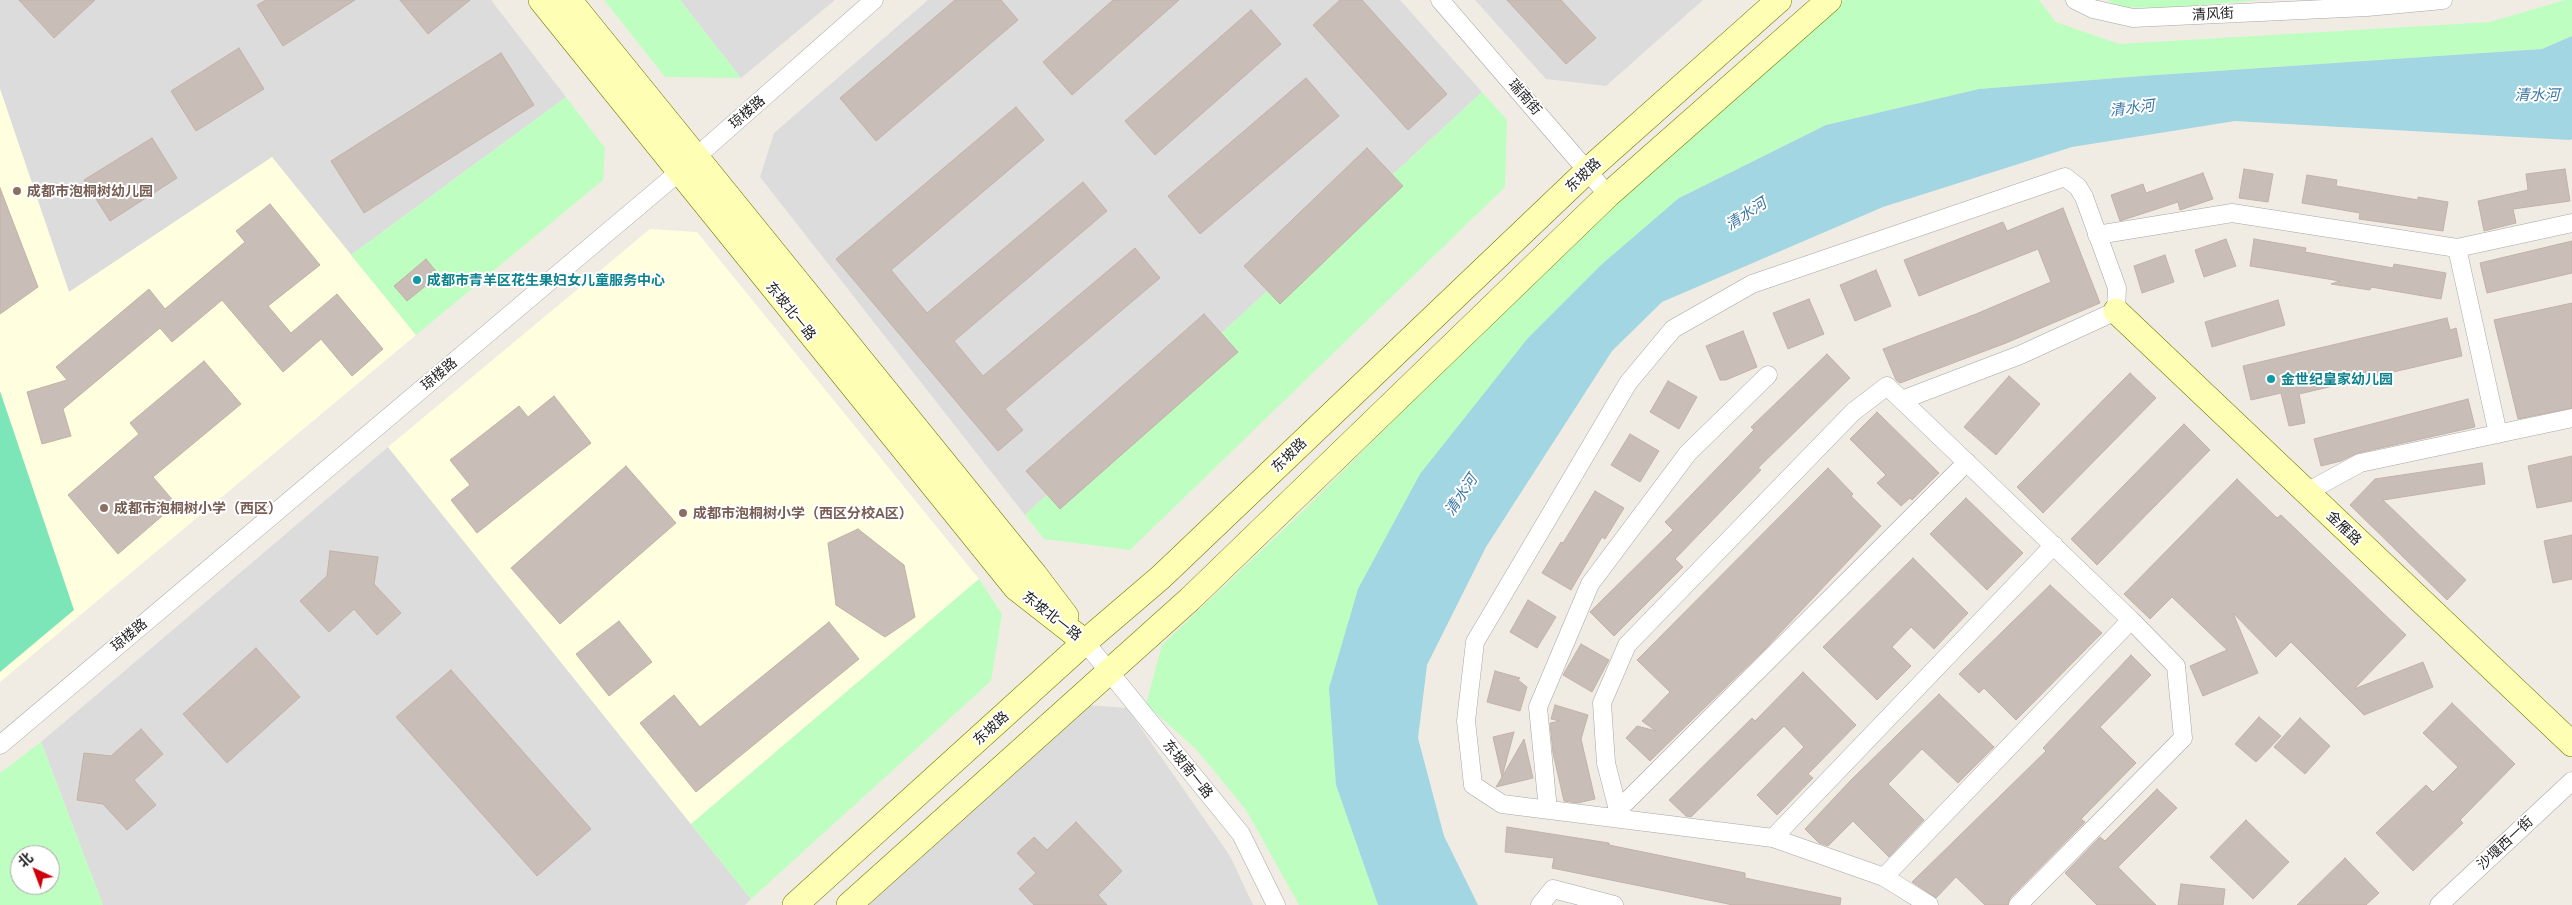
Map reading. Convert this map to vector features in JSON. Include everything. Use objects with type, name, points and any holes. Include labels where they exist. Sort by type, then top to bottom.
[{"type":"main road","name":"东坡北一路","points":[[541,0],[687,165],[1035,574],[1085,642]]},
{"type":"main road","name":"东坡北一路","points":[[569,0],[687,165]]},
{"type":"main road","name":"东坡路","points":[[795,905],[1085,642],[1161,577],[1588,170],[1779,0]]},
{"type":"main road","points":[[849,905],[1190,599],[1608,195],[1829,0]]},
{"type":"main road","name":"金雁路","points":[[2116,311],[2572,744]]},
{"type":"street","name":"琼楼路","points":[[0,744],[687,165],[874,0]]},
{"type":"street","name":"瑞南街","points":[[1440,0],[1608,195]]},
{"type":"street","name":"清风街","points":[[2075,0],[2093,8],[2133,18],[2367,7],[2443,0]]},
{"type":"street","points":[[1902,400],[2020,355],[2116,311],[2117,288],[2084,197],[2078,187],[2065,177],[1752,284],[1673,329],[1628,383],[1475,642],[1466,721],[1473,785],[1502,804],[1773,838],[1884,877],[1929,905]]},
{"type":"street","points":[[2097,235],[2232,213],[2456,248],[2572,223]]},
{"type":"street","points":[[2456,248],[2498,434]]},
{"type":"street","points":[[1548,810],[1538,707],[1590,584],[1688,453],[1768,375]]},
{"type":"street","points":[[1967,462],[1618,810],[1606,763],[1602,702],[1627,645],[1853,412],[1887,386],[1902,400],[1967,462],[2054,545],[2176,666],[2183,738],[2018,905]]},
{"type":"street","points":[[2307,492],[2360,463],[2572,418]]},
{"type":"street","points":[[1773,838],[2054,545]]},
{"type":"street","points":[[1884,877],[2131,620]]},
{"type":"street","name":"东坡南一路","points":[[1085,642],[1241,834],[1276,905]]},
{"type":"street","name":"沙堰西一街","points":[[2439,905],[2572,781]]},
{"type":"street","points":[[1540,905],[1553,889],[1614,905]]},
{"type":"shaded area","points":[[0,0],[491,0],[566,97],[351,255],[272,158],[69,292],[0,89]]},
{"type":"shaded area","points":[[680,0],[835,0],[741,78]]},
{"type":"shaded area","points":[[928,0],[1400,0],[1482,92],[1025,515],[760,177],[774,133]]},
{"type":"shaded area","points":[[1475,0],[1703,0],[1606,86],[1546,79]]},
{"type":"shaded area","name":"成都市泡桐树小学（西区）","points":[[0,89],[69,292],[272,157],[416,335],[0,682]]},
{"type":"shaded area","name":"成都市泡桐树小学（西区分校A区）","points":[[650,229],[697,232],[979,579],[691,824],[388,447]]},
{"type":"shaded area","points":[[388,447],[751,899],[745,905],[103,905],[41,742]]},
{"type":"shaded area","points":[[1086,705],[1127,708],[1230,856],[1253,905],[865,905]]},
{"type":"green space","points":[[604,0],[680,0],[741,78],[665,77]]},
{"type":"green space","points":[[1844,0],[2039,0],[2056,22],[2119,44],[2490,22],[2565,0],[2572,0],[2572,36],[2542,49],[1979,89],[1826,125],[1679,198],[1336,785],[1378,905],[1299,905],[1246,810],[1196,749],[1146,704],[1162,645],[1303,511],[1545,268]]},
{"type":"green space","points":[[2107,0],[2262,0],[2165,8],[2120,7]]},
{"type":"green space","points":[[1482,92],[1507,120],[1505,187],[1130,550],[1044,539],[1025,515]]},
{"type":"green space","points":[[566,97],[605,148],[603,180],[416,335],[351,255]]},
{"type":"green space","points":[[0,391],[74,610],[0,672]]},
{"type":"green space","points":[[979,579],[1002,614],[991,681],[751,899],[691,824]]},
{"type":"green space","points":[[41,742],[103,905],[0,905],[0,773]]},
{"type":"water","name":"清水河","points":[[2572,36],[2572,139],[2570,140],[2235,121],[2072,147],[1883,207],[1662,302],[1612,351],[1486,547],[1427,665],[1418,738],[1444,836],[1478,905],[1378,905],[1336,785],[1329,688],[1358,589],[1420,474],[1528,338],[1601,265],[1679,198],[1826,125],[1979,89],[2542,49]]},
{"type":"building","points":[[19,0],[95,0],[54,38]]},
{"type":"building","points":[[266,0],[355,0],[283,46],[257,5]]},
{"type":"building","points":[[400,0],[470,0],[428,34]]},
{"type":"building","points":[[955,0],[1001,0],[1018,20],[876,141],[840,98]]},
{"type":"building","points":[[1113,0],[1179,0],[1072,95],[1043,62]]},
{"type":"building","points":[[1340,0],[1362,0],[1447,94],[1408,130],[1313,25]]},
{"type":"building","points":[[1507,0],[1561,0],[1596,38],[1566,64]]},
{"type":"building","points":[[1251,10],[1281,44],[1155,155],[1125,121]]},
{"type":"building","points":[[239,48],[264,89],[196,131],[171,91]]},
{"type":"building","points":[[501,53],[534,105],[364,213],[331,161]]},
{"type":"building","points":[[1306,78],[1339,116],[1200,234],[1168,196]]},
{"type":"building","points":[[1016,107],[1044,140],[891,270],[927,313],[1083,182],[1107,211],[954,341],[983,376],[1135,248],[1160,278],[1005,409],[1023,430],[998,451],[836,259]]},
{"type":"building","points":[[152,138],[177,178],[110,221],[84,180]]},
{"type":"building","points":[[1367,148],[1403,186],[1280,304],[1244,266]]},
{"type":"building","points":[[2244,169],[2273,174],[2268,202],[2239,198]]},
{"type":"building","points":[[2565,169],[2570,201],[2513,209],[2516,223],[2484,231],[2478,201],[2528,190],[2526,174]]},
{"type":"building","points":[[2203,173],[2213,199],[2180,210],[2178,202],[2120,221],[2111,195],[2143,184],[2146,193]]},
{"type":"building","points":[[2307,175],[2337,180],[2336,186],[2418,200],[2418,197],[2448,202],[2443,231],[2359,219],[2360,213],[2302,203]]},
{"type":"building","points":[[0,188],[38,287],[0,314]]},
{"type":"building","points":[[270,204],[320,265],[268,306],[291,333],[337,294],[383,349],[352,376],[321,339],[283,372],[222,300],[172,342],[160,328],[63,409],[71,436],[42,444],[27,392],[67,380],[56,367],[149,289],[165,309],[245,242],[236,231]]},
{"type":"building","points":[[2063,208],[2100,303],[2006,343],[1900,383],[1896,380],[1883,349],[1976,314],[2051,282],[2038,249],[1919,296],[1904,260],[2003,222],[2007,231]]},
{"type":"building","points":[[2226,239],[2236,266],[2204,277],[2195,250]]},
{"type":"building","points":[[2254,239],[2306,248],[2305,252],[2393,268],[2394,264],[2446,273],[2441,299],[2371,287],[2370,290],[2331,284],[2340,281],[2250,266]]},
{"type":"building","points":[[2572,241],[2572,273],[2487,293],[2480,263]]},
{"type":"building","points":[[2165,255],[2174,282],[2142,293],[2134,266]]},
{"type":"building","name":"成都市青羊区花生果妇女儿童服务中心","points":[[426,259],[439,275],[407,301],[394,286]]},
{"type":"building","points":[[1876,270],[1891,306],[1855,321],[1840,285]]},
{"type":"building","points":[[1809,299],[1824,334],[1788,349],[1773,313]]},
{"type":"building","points":[[2278,300],[2285,325],[2212,347],[2205,322]]},
{"type":"building","points":[[2572,303],[2572,408],[2518,419],[2494,320]]},
{"type":"building","points":[[1204,314],[1238,352],[1060,509],[1026,471]]},
{"type":"building","points":[[2447,318],[2450,330],[2456,328],[2462,356],[2299,394],[2305,423],[2289,426],[2281,393],[2251,400],[2243,366]]},
{"type":"building","points":[[1743,331],[1757,367],[1726,380],[1720,380],[1706,346]]},
{"type":"building","points":[[1827,354],[1850,378],[1758,468],[1761,470],[1675,559],[1683,567],[1614,636],[1590,612],[1673,530],[1665,522],[1754,430],[1751,427]]},
{"type":"building","points":[[204,361],[241,404],[153,477],[176,504],[118,554],[68,495],[139,434],[130,423]]},
{"type":"building","points":[[2130,373],[2156,398],[2043,513],[2017,487]]},
{"type":"building","points":[[2009,376],[2040,404],[1996,455],[1964,427]]},
{"type":"building","points":[[1668,381],[1697,397],[1679,429],[1650,412]]},
{"type":"building","points":[[554,396],[591,443],[477,533],[451,500],[470,485],[450,460],[519,406],[528,417]]},
{"type":"building","points":[[2468,399],[2475,427],[2358,453],[2341,461],[2321,466],[2314,439]]},
{"type":"building","points":[[1877,412],[1939,473],[1912,500],[1910,498],[1901,506],[1877,483],[1886,475],[1850,439]]},
{"type":"building","points":[[2184,424],[2210,450],[2097,565],[2071,539]]},
{"type":"building","points":[[1630,434],[1659,451],[1640,482],[1611,465]]},
{"type":"building","points":[[2572,456],[2572,501],[2537,508],[2528,466]]},
{"type":"building","points":[[2482,463],[2485,484],[2383,500],[2466,580],[2447,600],[2350,505],[2375,479]]},
{"type":"building","points":[[626,466],[676,523],[560,624],[511,568]]},
{"type":"building","points":[[1828,468],[1853,494],[1851,496],[1881,526],[1765,649],[1650,761],[1626,738],[1637,726],[1656,731],[1642,721],[1670,692],[1637,660]]},
{"type":"building","points":[[2237,479],[2277,518],[2281,515],[2406,635],[2354,689],[2423,662],[2433,687],[2364,715],[2291,642],[2276,657],[2233,613],[2258,673],[2203,696],[2190,666],[2227,650],[2172,597],[2150,619],[2124,594]]},
{"type":"building","points":[[1595,491],[1624,508],[1605,539],[1602,537],[1571,590],[1542,573]]},
{"type":"building","points":[[1966,498],[2023,553],[1987,590],[1930,534]]},
{"type":"building","points":[[858,529],[904,565],[915,617],[885,637],[836,605],[828,543]]},
{"type":"building","points":[[2572,535],[2572,579],[2553,583],[2544,541]]},
{"type":"building","points":[[330,551],[378,557],[374,584],[401,613],[377,635],[354,609],[329,632],[300,601],[327,576]]},
{"type":"building","points":[[1913,558],[1968,613],[1934,649],[1911,627],[1892,647],[1911,666],[1877,700],[1823,647]]},
{"type":"building","points":[[2050,585],[2102,633],[2016,720],[1984,688],[1979,693],[1959,674]]},
{"type":"building","points":[[1528,600],[1556,617],[1537,648],[1510,632]]},
{"type":"building","points":[[619,621],[652,662],[609,696],[576,654]]},
{"type":"building","points":[[829,622],[859,659],[696,792],[640,723],[674,695],[700,727]]},
{"type":"building","points":[[1581,644],[1609,660],[1592,692],[1563,675]]},
{"type":"building","points":[[256,648],[300,697],[227,763],[183,714]]},
{"type":"building","points":[[2131,655],[2151,675],[2100,727],[2136,763],[2081,819],[2085,822],[2010,898],[2008,905],[1985,905],[1956,877],[1936,898],[1912,882],[2046,751],[2043,748]]},
{"type":"building","points":[[451,670],[591,829],[537,876],[396,717]]},
{"type":"building","points":[[1495,671],[1520,678],[1518,680],[1527,687],[1520,711],[1487,702]]},
{"type":"building","points":[[1803,672],[1856,725],[1808,774],[1813,778],[1777,815],[1757,795],[1804,747],[1784,726],[1691,817],[1686,816],[1669,800],[1752,718],[1755,721]]},
{"type":"building","points":[[1939,694],[1994,747],[1958,783],[1922,749],[1888,784],[1924,820],[1889,857],[1853,821],[1828,846],[1819,843],[1805,829],[1850,781]]},
{"type":"building","points":[[2452,703],[2515,764],[2460,820],[2463,823],[2413,871],[2376,833],[2426,785],[2433,792],[2458,767],[2423,733]]},
{"type":"building","points":[[1555,705],[1588,715],[1581,739],[1595,799],[1578,803],[1564,801],[1553,753],[1550,723],[1560,721],[1551,719]]},
{"type":"building","points":[[2259,717],[2281,736],[2256,762],[2235,744]]},
{"type":"building","points":[[2300,718],[2330,746],[2305,774],[2274,747]]},
{"type":"building","points":[[141,729],[163,754],[134,780],[156,805],[127,830],[103,804],[77,800],[84,753],[111,756]]},
{"type":"building","points":[[1514,732],[1502,777],[1493,737]]},
{"type":"building","points":[[1524,739],[1533,778],[1496,787]]},
{"type":"building","points":[[2157,789],[2177,808],[2118,867],[2156,905],[2097,905],[2065,873],[2100,837],[2105,841]]},
{"type":"building","points":[[2246,820],[2289,862],[2253,899],[2210,857]]},
{"type":"building","points":[[1076,822],[1122,871],[1098,895],[1107,905],[1034,905],[1019,889],[1036,873],[1017,853],[1034,837],[1047,850]]},
{"type":"building","points":[[1507,827],[1609,843],[1609,845],[1745,873],[1745,878],[1841,898],[1840,905],[1733,905],[1552,868],[1554,858],[1505,852]]},
{"type":"building","points":[[2345,858],[2379,893],[2366,905],[2297,905]]},
{"type":"building","points":[[2181,884],[2225,889],[2223,905],[2178,905]]},
{"type":"place","name":"成都市泡桐树幼儿园","points":[[17,191]]},
{"type":"place","name":"成都市青羊区花生果妇女儿童服务中心","points":[[417,280]]},
{"type":"place","name":"金世纪皇家幼儿园","points":[[2271,379]]},
{"type":"place","name":"成都市泡桐树小学（西区）","points":[[104,508]]},
{"type":"place","name":"成都市泡桐树小学（西区分校A区）","points":[[683,513]]}]
